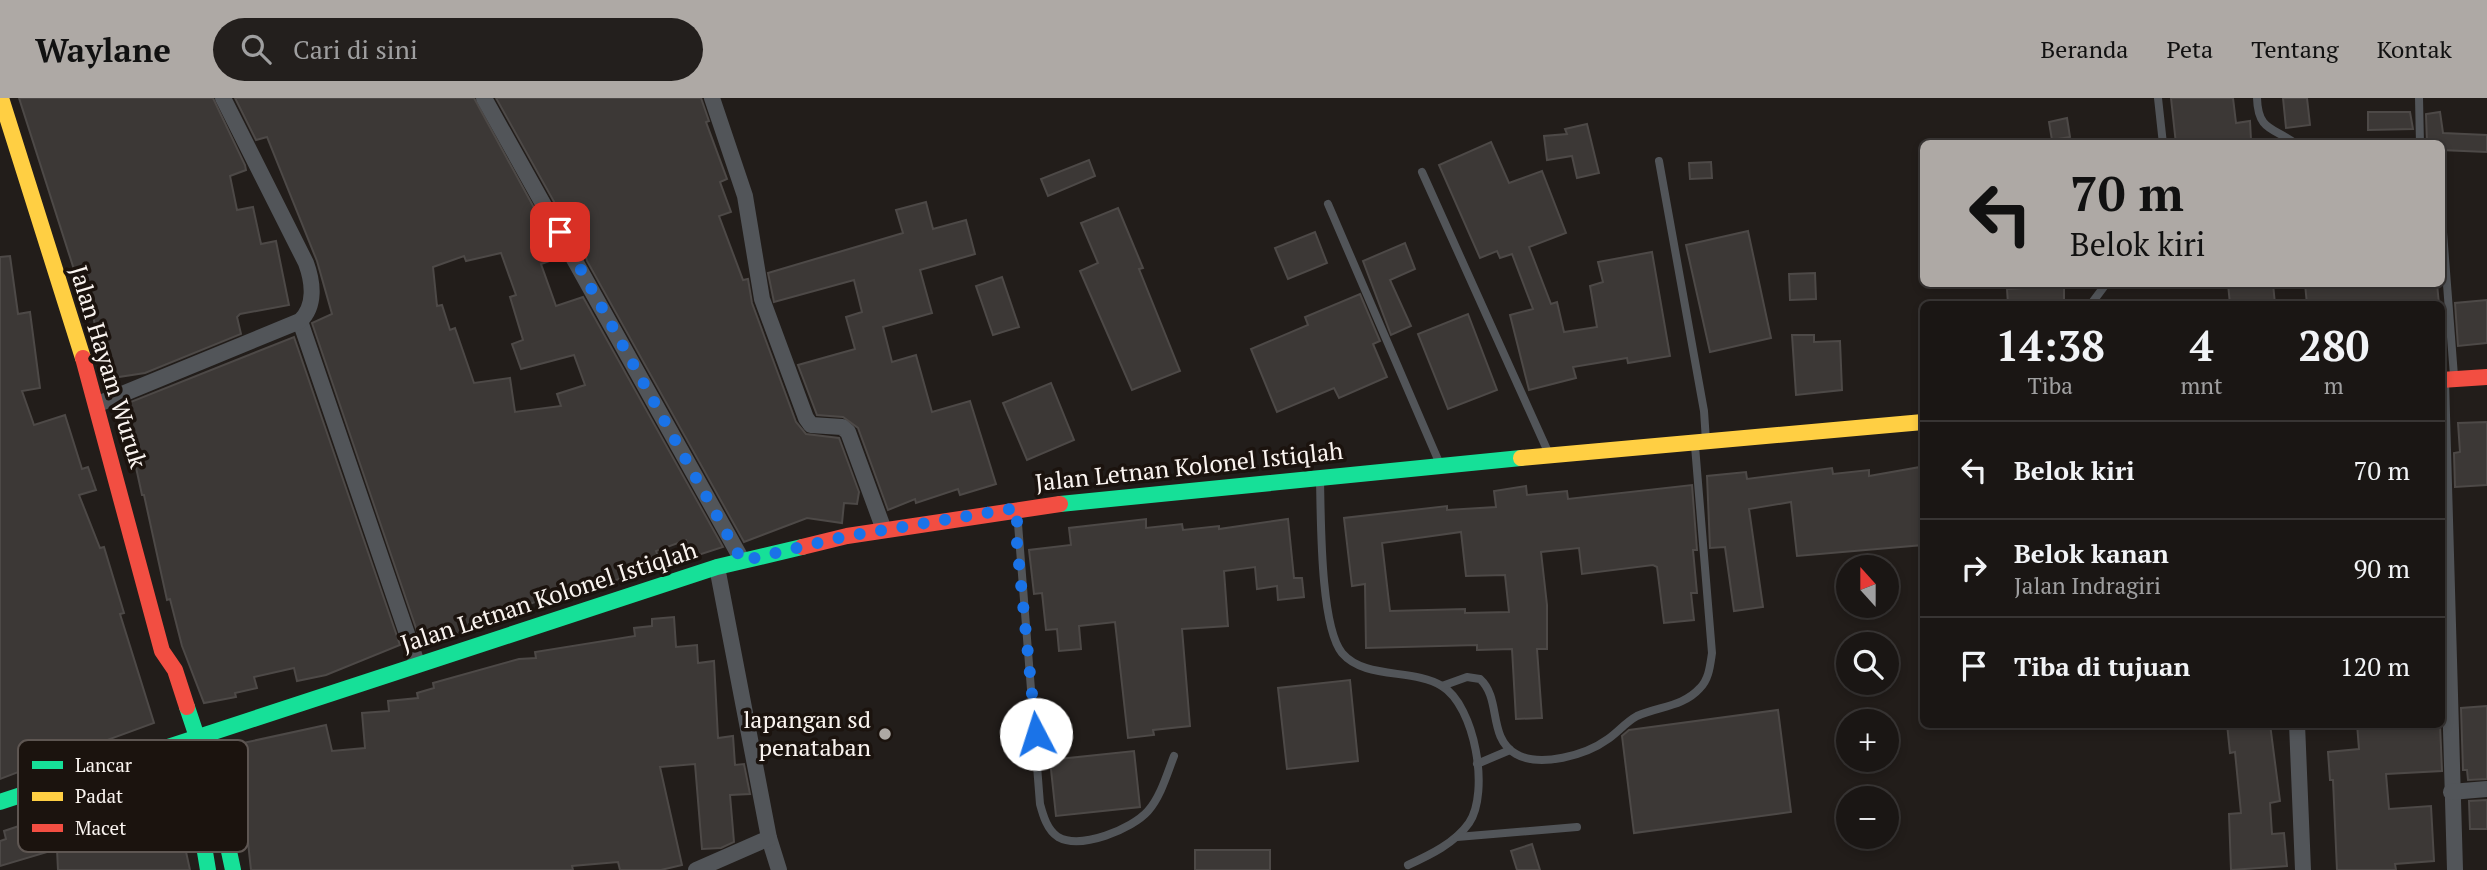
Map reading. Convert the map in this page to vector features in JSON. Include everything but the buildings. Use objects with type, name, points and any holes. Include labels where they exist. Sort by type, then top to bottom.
[{"type":"main road","name":"Jalan Hayam Wuruk","points":[[1,98],[98,404],[162,651],[161,682]]},
{"type":"main road","points":[[2446,379],[2487,377]]},
{"type":"main road","name":"Jalan Letnan Kolonel Istiqlah","points":[[166,740],[177,736],[197,736],[717,567],[884,530],[1017,508],[1441,464],[1550,457],[1920,422]]},
{"type":"main road","name":"Jalan Hayam Wuruk","points":[[162,651],[175,670],[198,740]]},
{"type":"main road","points":[[177,736],[178,740]]},
{"type":"main road","name":"Jalan Letnan Kolonel Istiqlah","points":[[0,802],[18,795]]},
{"type":"main road","points":[[205,852],[208,870]]},
{"type":"main road","name":"Jalan Hayam Wuruk","points":[[229,852],[233,870]]},
{"type":"street","points":[[223,98],[306,263],[312,282],[305,315],[417,663]]},
{"type":"street","points":[[484,98],[742,561]]},
{"type":"street","points":[[712,98],[745,196],[762,299],[805,415],[811,425],[842,428],[848,432],[884,530]]},
{"type":"street","points":[[98,404],[305,315]]},
{"type":"street","points":[[2445,474],[2446,379]]},
{"type":"street","points":[[717,567],[769,838],[779,870]]},
{"type":"street","points":[[2445,679],[2455,870]]},
{"type":"street","points":[[2297,728],[2303,870]]},
{"type":"street","points":[[2451,792],[2487,789]]},
{"type":"street","points":[[696,870],[769,838]]},
{"type":"lane","points":[[2158,98],[2163,140]]},
{"type":"lane","points":[[2257,98],[2257,109],[2266,127],[2289,140]]},
{"type":"lane","points":[[2419,98],[2420,140]]},
{"type":"lane","points":[[1442,685],[1467,677],[1480,679],[1486,684],[1499,736],[1517,755],[1539,759],[1590,750],[1637,717],[1685,700],[1707,680],[1712,639],[1701,442],[1704,411],[1659,161]]},
{"type":"lane","points":[[1422,172],[1534,427],[1550,457]]},
{"type":"lane","points":[[1328,204],[1441,464]]},
{"type":"lane","points":[[2445,344],[2446,379]]},
{"type":"lane","points":[[1320,477],[1328,609],[1336,642],[1351,661],[1442,685],[1454,696],[1468,721],[1477,764],[1477,806],[1469,822],[1457,836],[1408,865]]},
{"type":"lane","points":[[1017,508],[1040,804],[1049,827],[1061,838],[1070,840],[1103,836],[1133,824],[1155,802],[1174,756]]},
{"type":"lane","points":[[1477,764],[1501,757],[1510,750]]},
{"type":"lane","points":[[1457,836],[1577,827]]},
{"type":"traffic: fast","points":[[1060,504],[1521,458]]},
{"type":"traffic: fast","points":[[189,740],[717,567],[802,547]]},
{"type":"traffic: fast","points":[[187,707],[198,740]]},
{"type":"traffic: fast","points":[[0,802],[18,796]]},
{"type":"traffic: fast","points":[[205,852],[208,870]]},
{"type":"traffic: fast","points":[[229,852],[233,870]]},
{"type":"traffic: slow","points":[[1,98],[83,358]]},
{"type":"traffic: slow","points":[[1521,458],[1920,422]]},
{"type":"traffic: jam","points":[[83,358],[162,651],[175,670],[187,707]]},
{"type":"traffic: jam","points":[[2445,380],[2487,377]]},
{"type":"traffic: jam","points":[[802,547],[847,536],[1060,504]]},
{"type":"place","name":"lapangan sd penataban","points":[[885,734]]},
{"type":"route","points":[[560,232],[742,561],[847,536],[952,516],[1017,508],[1017,544],[1036,734]]}]
